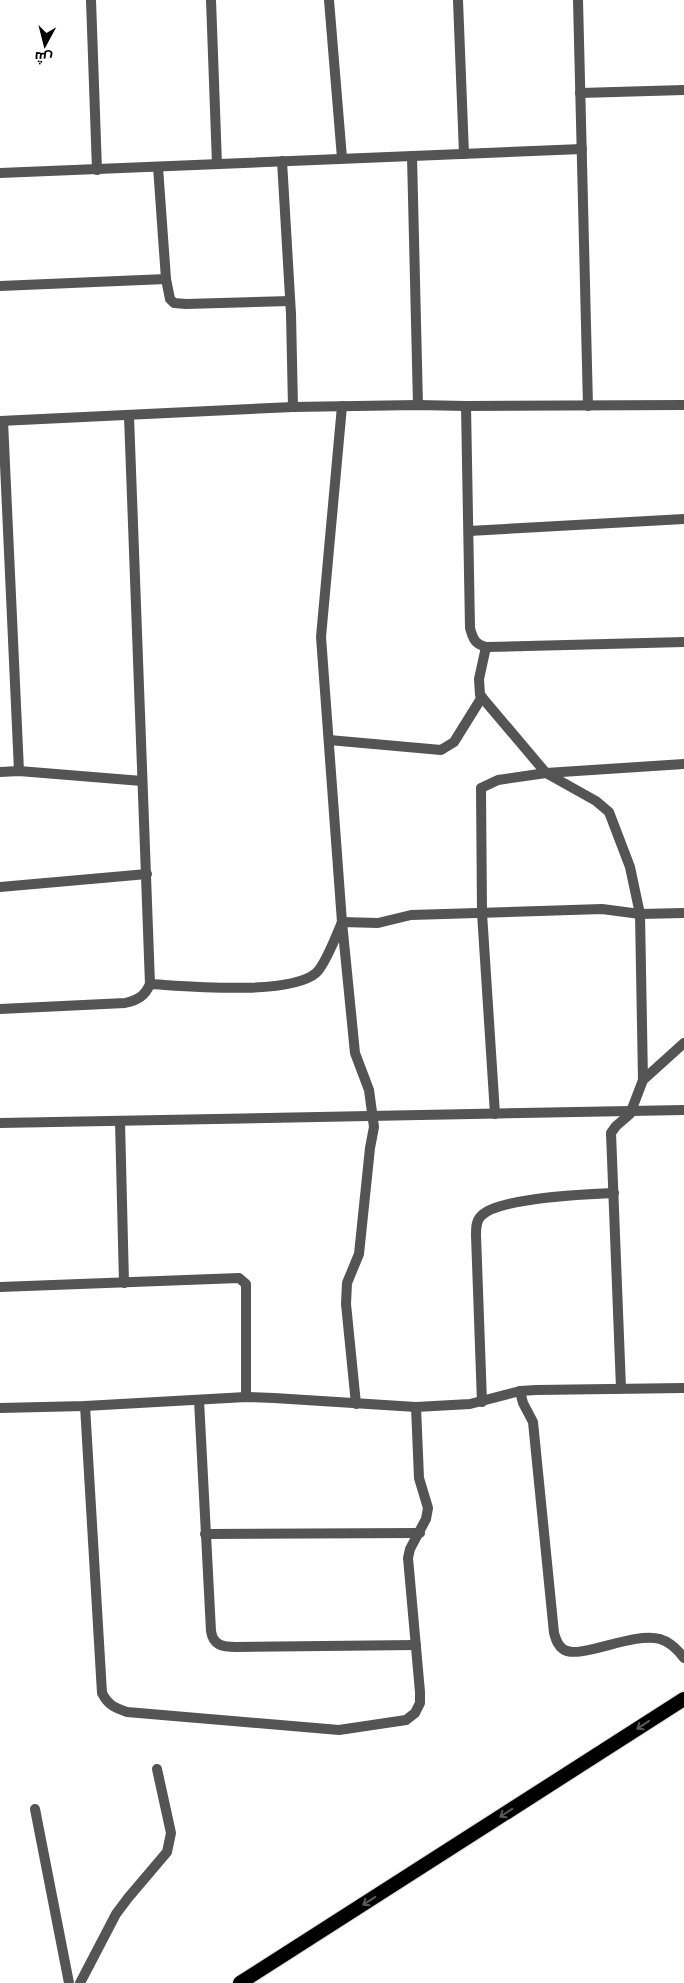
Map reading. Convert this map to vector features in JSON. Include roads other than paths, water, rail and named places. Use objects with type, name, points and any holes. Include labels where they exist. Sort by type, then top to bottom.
[{"type":"highway","points":[[240,1983],[684,1699]]},
{"type":"street","points":[[91,0],[98,170]]},
{"type":"street","points":[[211,0],[217,164]]},
{"type":"street","points":[[329,0],[342,158]]},
{"type":"street","points":[[458,0],[464,154]]},
{"type":"street","points":[[578,0],[588,406]]},
{"type":"street","points":[[580,93],[684,90]]},
{"type":"street","points":[[0,173],[582,148]]},
{"type":"street","points":[[412,156],[418,405]]},
{"type":"street","points":[[282,161],[290,301],[293,407]]},
{"type":"street","points":[[158,166],[166,279],[170,299],[180,304],[290,301]]},
{"type":"street","points":[[0,286],[166,279]]},
{"type":"street","points":[[19,771],[2,421],[293,407],[684,405]]},
{"type":"street","points":[[342,406],[321,637],[342,922],[355,1053],[369,1090],[374,1127],[370,1148],[359,1254],[347,1283],[346,1294],[356,1404]]},
{"type":"street","points":[[466,406],[470,628],[473,639],[478,644],[486,647],[684,642]]},
{"type":"street","points":[[0,1009],[125,1003],[137,1000],[146,993],[150,984],[129,416]]},
{"type":"street","points":[[469,531],[684,520]]},
{"type":"street","points":[[486,647],[479,679],[482,697],[546,773],[596,801],[609,812],[630,867],[640,914],[642,1080],[633,1110],[611,1133],[621,1388]]},
{"type":"street","points":[[329,740],[441,750],[454,742],[482,697]]},
{"type":"street","points":[[495,1114],[482,913],[481,788],[498,780],[546,773],[684,764]]},
{"type":"street","points":[[0,772],[19,771],[142,781]]},
{"type":"street","points":[[0,887],[147,874]]},
{"type":"street","points":[[342,922],[378,923],[411,915],[602,909],[640,914],[684,913]]},
{"type":"street","points":[[150,984],[263,988],[305,980],[317,972],[342,922]]},
{"type":"street","points":[[642,1080],[684,1043]]},
{"type":"street","points":[[0,1123],[684,1110]]},
{"type":"street","points":[[120,1121],[124,1282]]},
{"type":"street","points":[[482,1402],[476,1235],[476,1224],[480,1217],[497,1208],[547,1197],[614,1193]]},
{"type":"street","points":[[0,1287],[233,1278],[243,1280],[246,1289],[246,1397]]},
{"type":"street","points":[[0,1408],[85,1406],[246,1397],[416,1407],[482,1402],[520,1391],[684,1388]]},
{"type":"street","points":[[520,1391],[533,1422],[554,1633],[557,1643],[563,1650],[571,1653],[635,1638],[648,1637],[662,1639],[671,1644],[684,1658]]},
{"type":"street","points":[[199,1400],[211,1631],[212,1638],[216,1644],[224,1647],[416,1645]]},
{"type":"street","points":[[85,1406],[102,1693],[106,1702],[114,1708],[127,1712],[339,1730],[406,1720],[415,1713],[420,1703],[408,1558],[410,1549],[426,1519],[428,1508],[420,1478],[416,1407]]},
{"type":"street","points":[[205,1534],[420,1533]]},
{"type":"street","points":[[80,1983],[116,1914],[168,1852],[171,1833],[157,1769]]},
{"type":"street","points":[[35,1809],[69,1983]]}]
